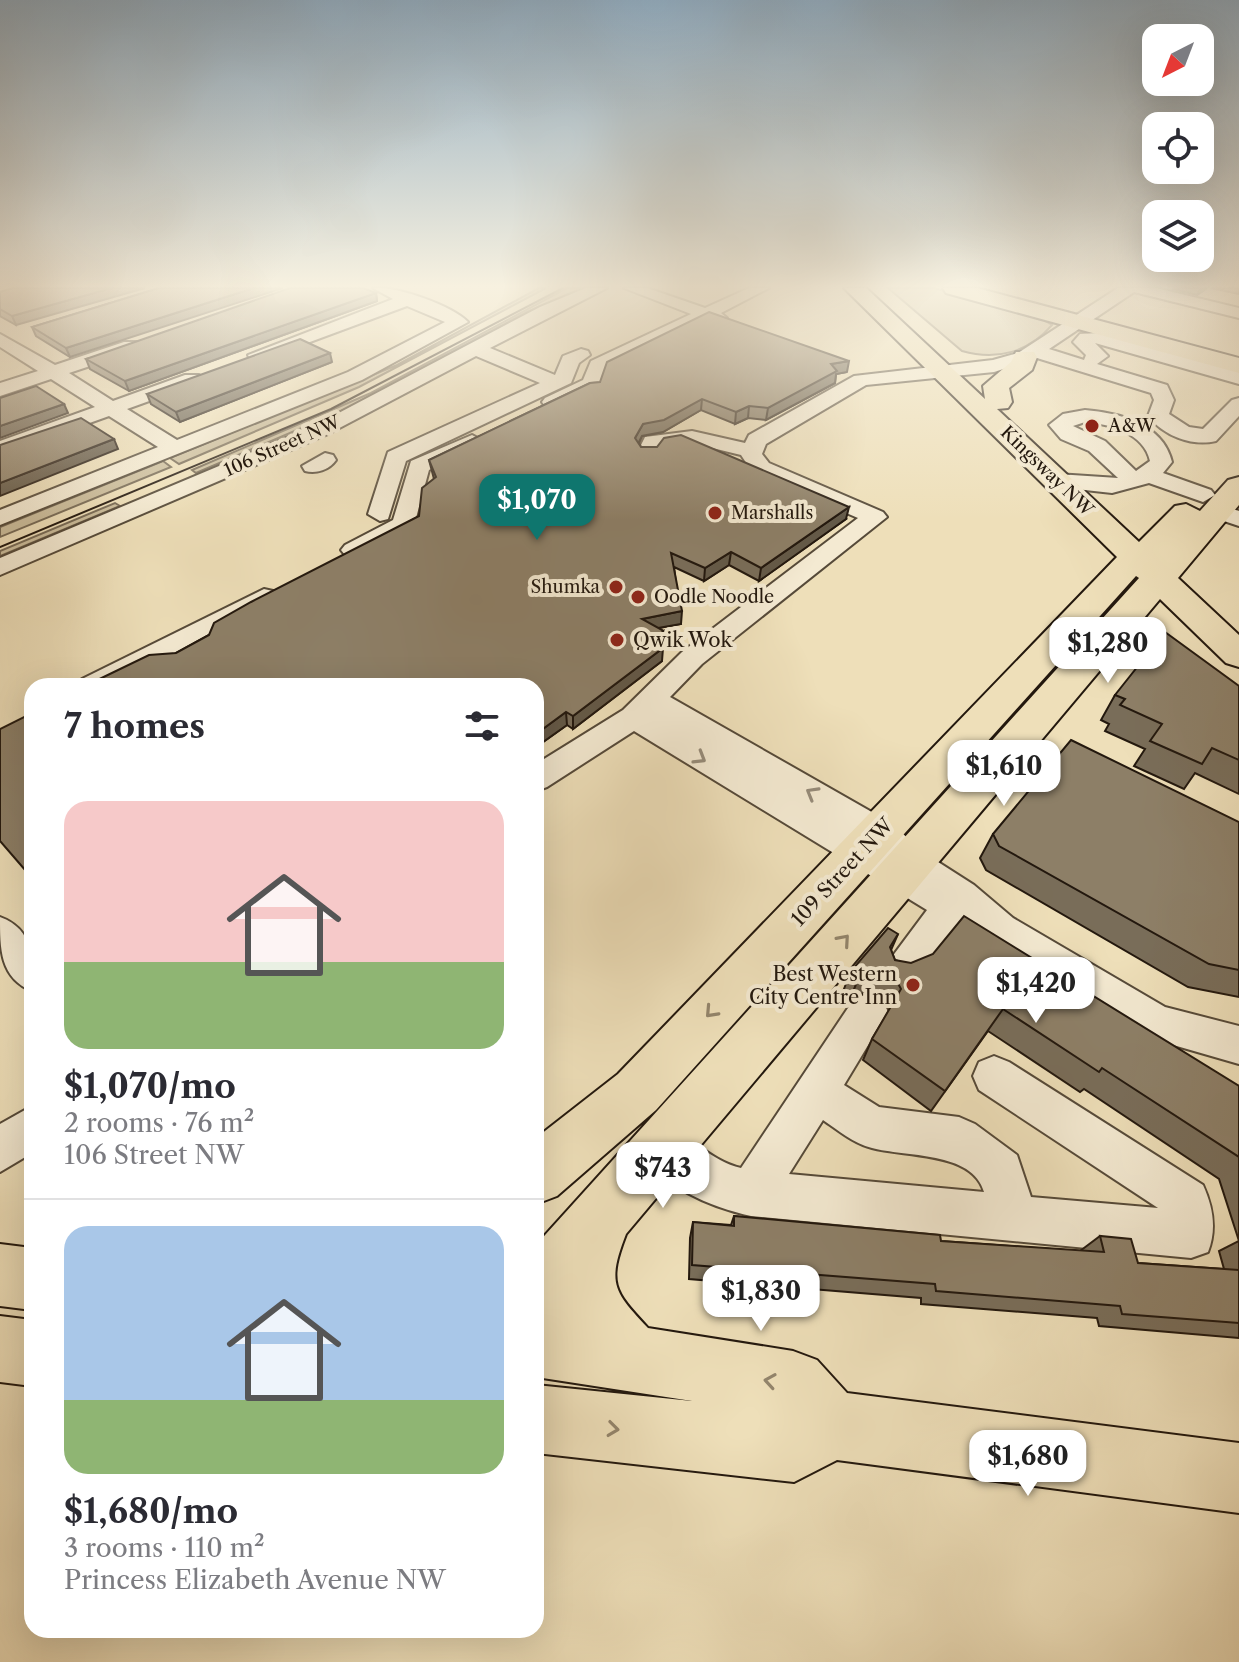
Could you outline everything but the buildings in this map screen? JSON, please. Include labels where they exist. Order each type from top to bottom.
[{"type":"main road","name":"Kingsway NW","points":[[948,366],[999,402],[1088,485],[1156,561],[1231,636]]},
{"type":"main road","name":"Kingsway NW","points":[[949,366],[1057,481],[1156,561]]},
{"type":"main road","points":[[999,402],[996,386],[1022,366]]},
{"type":"main road","name":"109 Street NW","points":[[544,1283],[664,1147],[888,856],[1156,561],[1220,508],[1237,473]]},
{"type":"main road","name":"109 Street NW","points":[[544,1168],[637,1092],[888,856],[1113,633],[1156,561]]},
{"type":"main road","points":[[1113,633],[1155,618],[1231,636]]},
{"type":"main road","points":[[601,1220],[582,1276],[587,1299],[599,1323],[631,1359]]},
{"type":"main road","points":[[0,1275],[24,1278]]},
{"type":"main road","points":[[544,1345],[793,1384],[830,1425]]},
{"type":"main road","points":[[0,1349],[24,1352]]},
{"type":"main road","points":[[544,1420],[794,1447],[830,1425],[1239,1478]]},
{"type":"street","points":[[41,366],[175,448]]},
{"type":"street","points":[[0,390],[74,366]]},
{"type":"street","name":"106 Street NW","points":[[0,518],[381,366]]},
{"type":"street","name":"106 Street NW","points":[[0,567],[321,430],[444,366]]},
{"type":"street","points":[[506,366],[552,385]]},
{"type":"street","points":[[380,514],[396,457],[552,385],[568,375],[569,366]]},
{"type":"street","points":[[333,561],[404,524],[419,466],[591,383],[598,366]]},
{"type":"street","points":[[861,366],[875,377]]},
{"type":"street","points":[[751,451],[757,440],[774,428],[850,385],[875,377],[995,366]]},
{"type":"street","points":[[1095,366],[1160,389],[1164,400],[1158,416],[1195,437],[1208,436],[1239,404]]},
{"type":"street","points":[[1195,366],[1239,378]]},
{"type":"street","points":[[0,448],[213,371]]},
{"type":"street","points":[[1057,481],[1110,487],[1142,479],[1161,462],[1154,447],[1123,421],[1110,416],[1061,423],[1069,434],[1097,446],[1142,479],[1220,508]]},
{"type":"street","points":[[544,774],[643,709],[716,639],[875,517],[774,476],[758,465],[751,451],[699,429],[653,442],[649,451]]},
{"type":"street","points":[[1097,446],[1154,447],[1189,454],[1197,447]]},
{"type":"street","points":[[107,678],[291,583]]},
{"type":"street","points":[[643,709],[888,856],[1000,929],[1156,1023],[1224,1042]]},
{"type":"street","points":[[902,969],[956,901]]},
{"type":"street","points":[[0,933],[24,964]]},
{"type":"street","points":[[751,1193],[868,1012]]},
{"type":"street","points":[[664,1147],[703,1179],[722,1188],[751,1193],[1191,1235],[1187,1201],[994,1076]]},
{"type":"street","points":[[815,1091],[872,1127],[959,1139],[1001,1171],[1014,1217]]},
{"type":"street","points":[[0,1150],[24,1133]]},
{"type":"shaded area","points":[[399,366],[359,387],[179,464],[170,458]]},
{"type":"shaded area","points":[[427,366],[346,409],[196,473],[192,470]]},
{"type":"shaded area","points":[[163,461],[171,467],[0,537],[0,527]]},
{"type":"shaded area","points":[[115,503],[120,506],[0,556],[0,551]]},
{"type":"tram line","points":[[0,547],[331,409],[414,366]]},
{"type":"place","name":"A&W","points":[[1092,426]]},
{"type":"place","name":"Marshalls","points":[[715,513]]},
{"type":"place","name":"Shumka","points":[[616,587]]},
{"type":"place","name":"Oodle Noodle","points":[[638,597]]},
{"type":"place","name":"Qwik Wok","points":[[617,640]]},
{"type":"place","name":"Best Western City Centre Inn","points":[[913,985]]}]
